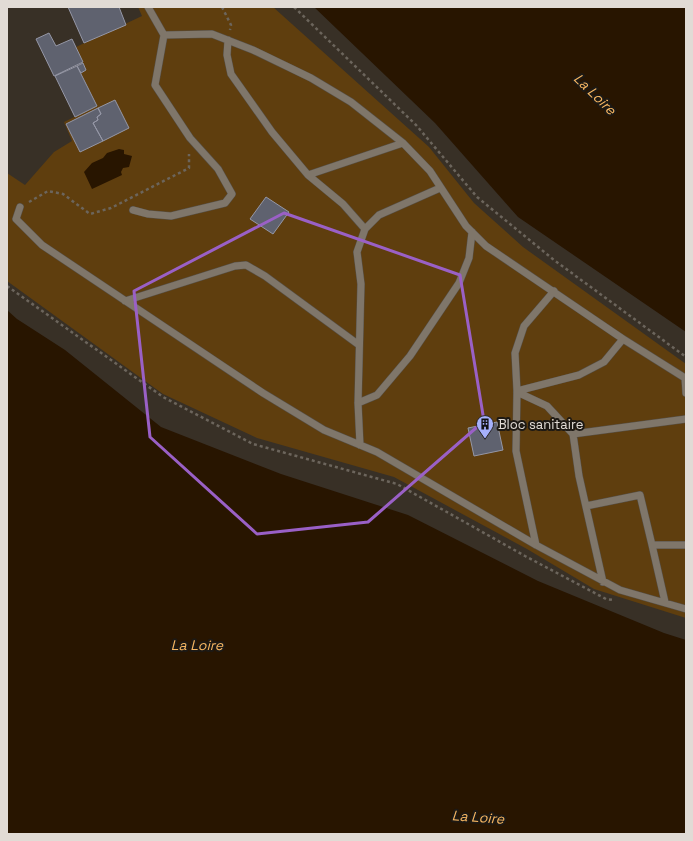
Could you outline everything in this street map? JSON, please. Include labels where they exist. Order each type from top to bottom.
[{"type":"lane","points":[[133,210],[148,214],[171,216],[225,203],[232,194],[218,169],[190,138],[155,85],[164,35],[148,7]]},
{"type":"lane","points":[[164,35],[212,34],[311,78],[351,102],[403,143],[430,171],[440,188],[472,232],[486,246],[685,378],[686,393]]},
{"type":"lane","points":[[228,40],[227,55],[231,74],[272,132],[308,175],[342,204],[365,229]]},
{"type":"lane","points":[[308,175],[403,143]]},
{"type":"lane","points":[[360,445],[358,403],[361,284],[357,252],[365,229],[379,216],[440,188]]},
{"type":"lane","points":[[20,207],[16,219],[42,245],[263,393],[324,430],[377,452],[536,545],[603,582],[620,590],[686,609]]},
{"type":"lane","points":[[358,403],[377,395],[410,356],[459,283],[469,258],[472,232]]},
{"type":"lane","points":[[125,300],[235,266],[246,265],[285,290],[359,345]]},
{"type":"lane","points":[[536,545],[516,451],[517,391],[515,353],[524,326],[554,291]]},
{"type":"lane","points":[[517,391],[579,375],[604,362],[623,338]]},
{"type":"lane","points":[[517,391],[547,406],[573,434],[579,476],[603,582]]},
{"type":"lane","points":[[573,434],[686,419]]},
{"type":"lane","points":[[586,506],[640,495],[665,602]]},
{"type":"lane","points":[[652,545],[686,545]]},
{"type":"path","points":[[222,7],[231,25],[228,40]]},
{"type":"path","points":[[294,7],[416,125],[477,197],[554,260],[686,357]]},
{"type":"path","points":[[20,207],[48,191],[64,194],[90,214],[110,208],[189,168],[190,138]]},
{"type":"path","points":[[7,286],[163,397],[246,440],[254,444],[397,484],[525,556],[606,598],[614,600]]},
{"type":"highlighted area","points":[[284,213],[460,275],[484,421],[368,522],[257,534],[150,437],[134,291]]},
{"type":"shaded area","points":[[138,7],[273,7],[429,147],[474,203],[523,247],[686,364],[686,618],[594,589],[527,549],[394,477],[257,438],[163,394],[7,281],[7,173],[25,185],[54,152],[72,141],[64,122],[97,106],[81,73],[86,70],[76,47],[142,16]]},
{"type":"water","name":"La Loire","points":[[314,7],[686,7],[686,332],[518,217],[435,123]]},
{"type":"water","points":[[119,149],[124,150],[124,154],[132,156],[129,167],[123,168],[121,172],[122,175],[92,189],[84,172],[92,163],[103,158],[107,153]]},
{"type":"water","name":"La Loire","points":[[7,310],[17,319],[65,350],[161,427],[281,474],[408,515],[538,581],[664,633],[686,640],[686,834],[7,834]]},
{"type":"building","points":[[68,7],[119,7],[126,25],[84,43]]},
{"type":"building","points":[[49,33],[56,46],[72,39],[83,62],[54,76],[36,39]]},
{"type":"building","points":[[83,63],[86,70],[81,73],[77,66]]},
{"type":"building","points":[[77,66],[97,106],[75,117],[55,76]]},
{"type":"building","points":[[115,100],[129,128],[103,141],[93,123],[98,120],[97,117],[101,114],[98,108]]},
{"type":"building","points":[[98,108],[101,114],[97,117],[98,120],[93,123],[103,141],[80,152],[66,124]]},
{"type":"building","points":[[266,197],[289,212],[273,234],[250,219]]},
{"type":"building","name":"Bloc sanitaire","points":[[497,422],[503,450],[474,456],[468,428]]},
{"type":"place","name":"Bloc sanitaire","points":[[485,439]]}]
